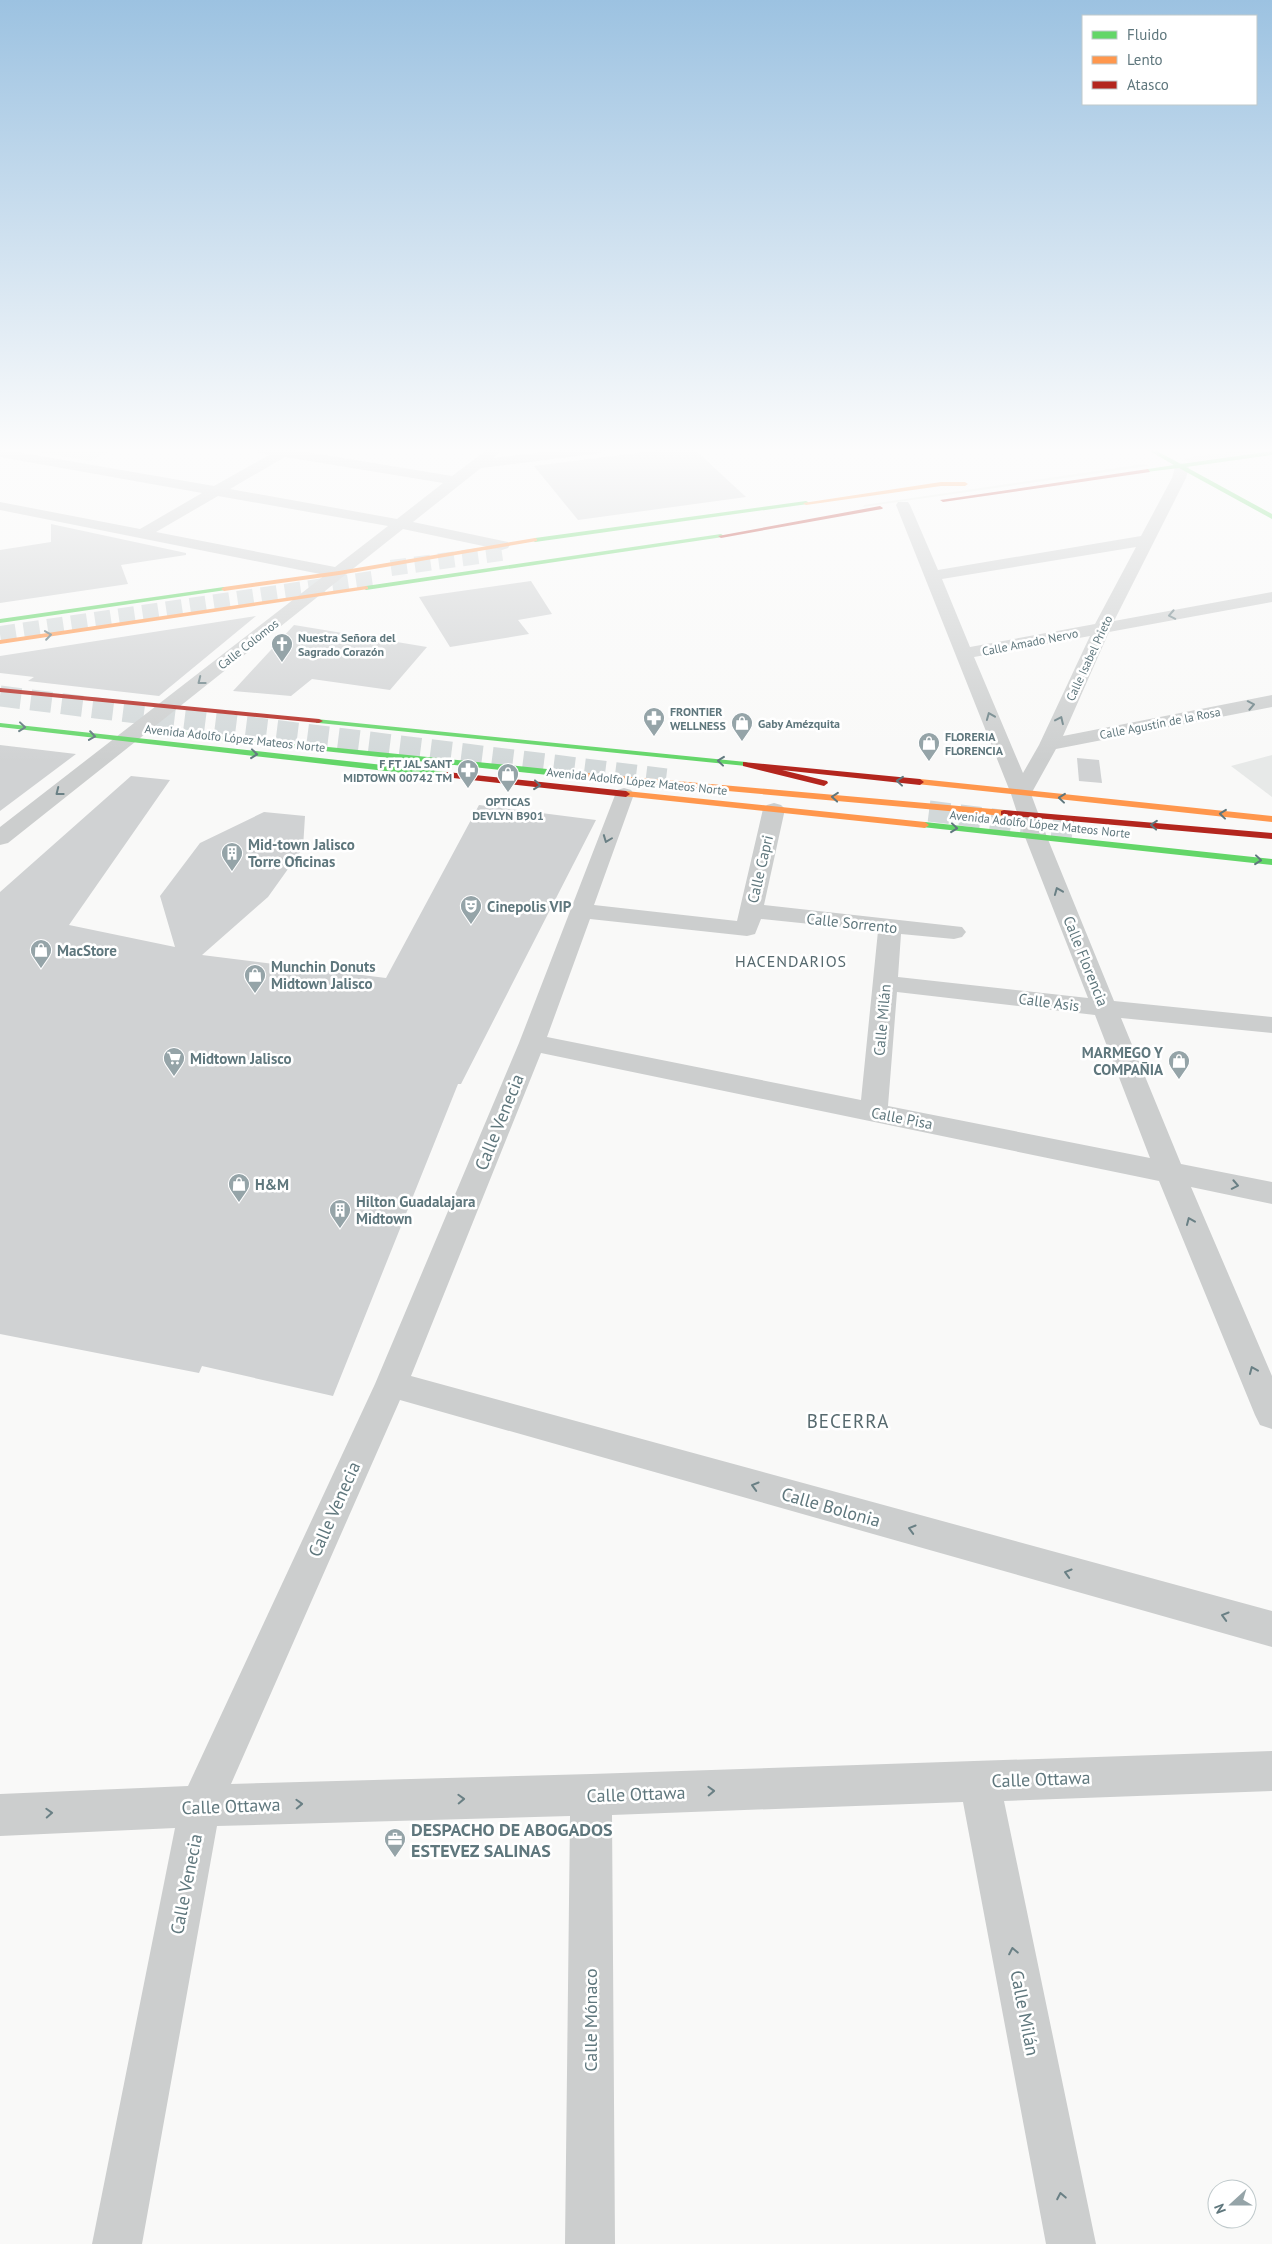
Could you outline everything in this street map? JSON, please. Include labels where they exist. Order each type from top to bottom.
[{"type":"main road","points":[[0,621],[465,554]]},
{"type":"main road","points":[[372,579],[548,554]]},
{"type":"main road","points":[[0,642],[603,554]]},
{"type":"main road","name":"Avenida Adolfo López Mateos Norte","points":[[0,690],[746,764],[1028,815],[1272,862]]},
{"type":"main road","points":[[72,698],[84,702],[88,709]]},
{"type":"main road","points":[[44,730],[62,727],[78,721]]},
{"type":"main road","name":"Avenida Adolfo López Mateos Norte","points":[[0,725],[774,810],[1272,819]]},
{"type":"main road","name":"Avenida Adolfo López Mateos Norte","points":[[164,732],[525,771],[1272,836]]},
{"type":"main road","points":[[746,764],[910,804]]},
{"type":"main road","name":"Avenida Adolfo López Mateos Norte","points":[[1080,830],[1185,840]]},
{"type":"street","points":[[244,554],[339,572]]},
{"type":"street","name":"Calle Colomos","points":[[0,838],[363,554]]},
{"type":"street","name":"Calle Florencia","points":[[924,554],[1170,1172],[1272,1415]]},
{"type":"street","points":[[932,576],[1065,554]]},
{"type":"street","name":"Calle Isabel Prieto","points":[[1028,815],[1048,745],[1102,628],[1140,554]]},
{"type":"street","name":"Calle Amado Nervo","points":[[964,654],[1272,597]]},
{"type":"street","name":"Calle Agustín de la Rosa","points":[[1048,745],[1272,701]]},
{"type":"street","name":"Calle Venecia","points":[[118,2244],[200,1806],[390,1384],[532,1043],[624,794]]},
{"type":"street","name":"Calle Capri","points":[[749,920],[774,810]]},
{"type":"street","name":"Calle Sorrento","points":[[580,911],[954,932]]},
{"type":"street","name":"Calle Milán","points":[[874,1112],[890,927]]},
{"type":"street","name":"Calle Asis","points":[[885,983],[1272,1025]]},
{"type":"street","name":"Calle Pisa","points":[[532,1043],[1272,1193]]},
{"type":"street","name":"Calle Bolonia","points":[[390,1384],[1272,1629]]},
{"type":"street","name":"Calle Ottawa","points":[[0,1815],[200,1806],[590,1795],[1272,1771]]},
{"type":"street","name":"Calle Milán","points":[[980,1782],[1071,2244]]},
{"type":"street","name":"Calle Mónaco","points":[[590,1795],[590,2244]]},
{"type":"shaded area","points":[[1272,755],[1272,797],[1231,766]]},
{"type":"building","points":[[0,554],[186,554],[121,565],[128,584],[0,603]]},
{"type":"building","points":[[531,581],[552,614],[518,620],[529,634],[450,647],[419,597]]},
{"type":"building","points":[[256,616],[159,696],[28,681],[34,677],[0,673],[0,656]]},
{"type":"building","points":[[294,625],[427,647],[390,690],[312,679],[291,696],[233,691]]},
{"type":"building","points":[[0,745],[76,754],[0,811]]},
{"type":"building","points":[[1077,758],[1099,760],[1102,783],[1079,781]]},
{"type":"building","name":"Midtown Jalisco","points":[[131,776],[170,780],[69,925],[175,947],[160,896],[200,843],[264,812],[305,816],[303,848],[268,897],[202,955],[386,978],[479,805],[596,820],[461,1084],[458,1084],[333,1396],[202,1366],[199,1373],[0,1334],[0,892]]},
{"type":"tunnel","points":[[391,568],[495,554]]},
{"type":"tunnel","points":[[0,634],[372,579]]},
{"type":"tunnel","points":[[0,696],[666,779]]},
{"type":"tunnel","points":[[929,811],[1080,830]]},
{"type":"traffic: fast","points":[[366,588],[600,554]]},
{"type":"traffic: fast","points":[[0,621],[224,589]]},
{"type":"traffic: fast","points":[[319,721],[746,764]]},
{"type":"traffic: fast","points":[[0,725],[447,775]]},
{"type":"traffic: fast","points":[[164,732],[586,776]]},
{"type":"traffic: fast","points":[[925,825],[1272,862]]},
{"type":"traffic: slow","points":[[224,589],[339,573],[454,554]]},
{"type":"traffic: slow","points":[[0,642],[366,588]]},
{"type":"traffic: slow","points":[[586,776],[1004,813]]},
{"type":"traffic: slow","points":[[920,782],[1272,819]]},
{"type":"traffic: slow","points":[[626,794],[925,825]]},
{"type":"traffic: jam","points":[[0,690],[319,721]]},
{"type":"traffic: jam","points":[[746,764],[920,782]]},
{"type":"traffic: jam","points":[[746,764],[824,783]]},
{"type":"traffic: jam","points":[[447,775],[626,794]]},
{"type":"traffic: jam","points":[[1004,813],[1272,836]]},
{"type":"place","name":"Nuestra Señora del Sagrado Corazón","points":[[282,663]]},
{"type":"place","name":"FRONTIER WELLNESS","points":[[654,737]]},
{"type":"place","name":"Gaby Amézquita","points":[[742,742]]},
{"type":"place","name":"FLORERIA FLORENCIA","points":[[929,762]]},
{"type":"place","name":"F FT JAL SANT MIDTOWN 00742 TM","points":[[468,789]]},
{"type":"place","name":"OPTICAS DEVLYN B901","points":[[508,793]]},
{"type":"place","name":"Mid-town Jalisco Torre Oficinas","points":[[232,872]]},
{"type":"place","name":"Cinepolis VIP","points":[[471,925]]},
{"type":"place","name":"MacStore","points":[[41,969]]},
{"type":"place","name":"Munchin Donuts Midtown Jalisco","points":[[255,994]]},
{"type":"place","name":"Midtown Jalisco","points":[[174,1077]]},
{"type":"place","name":"MARMEGO Y COMPAÑIA","points":[[1179,1080]]},
{"type":"place","name":"H&M","points":[[239,1203]]},
{"type":"place","name":"Hilton Guadalajara Midtown","points":[[340,1229]]},
{"type":"place","name":"DESPACHO DE ABOGADOS ESTEVEZ SALINAS","points":[[395,1858]]},
{"type":"district","name":"HACENDARIOS","points":[[791,961]]},
{"type":"district","name":"BECERRA","points":[[848,1421]]}]
